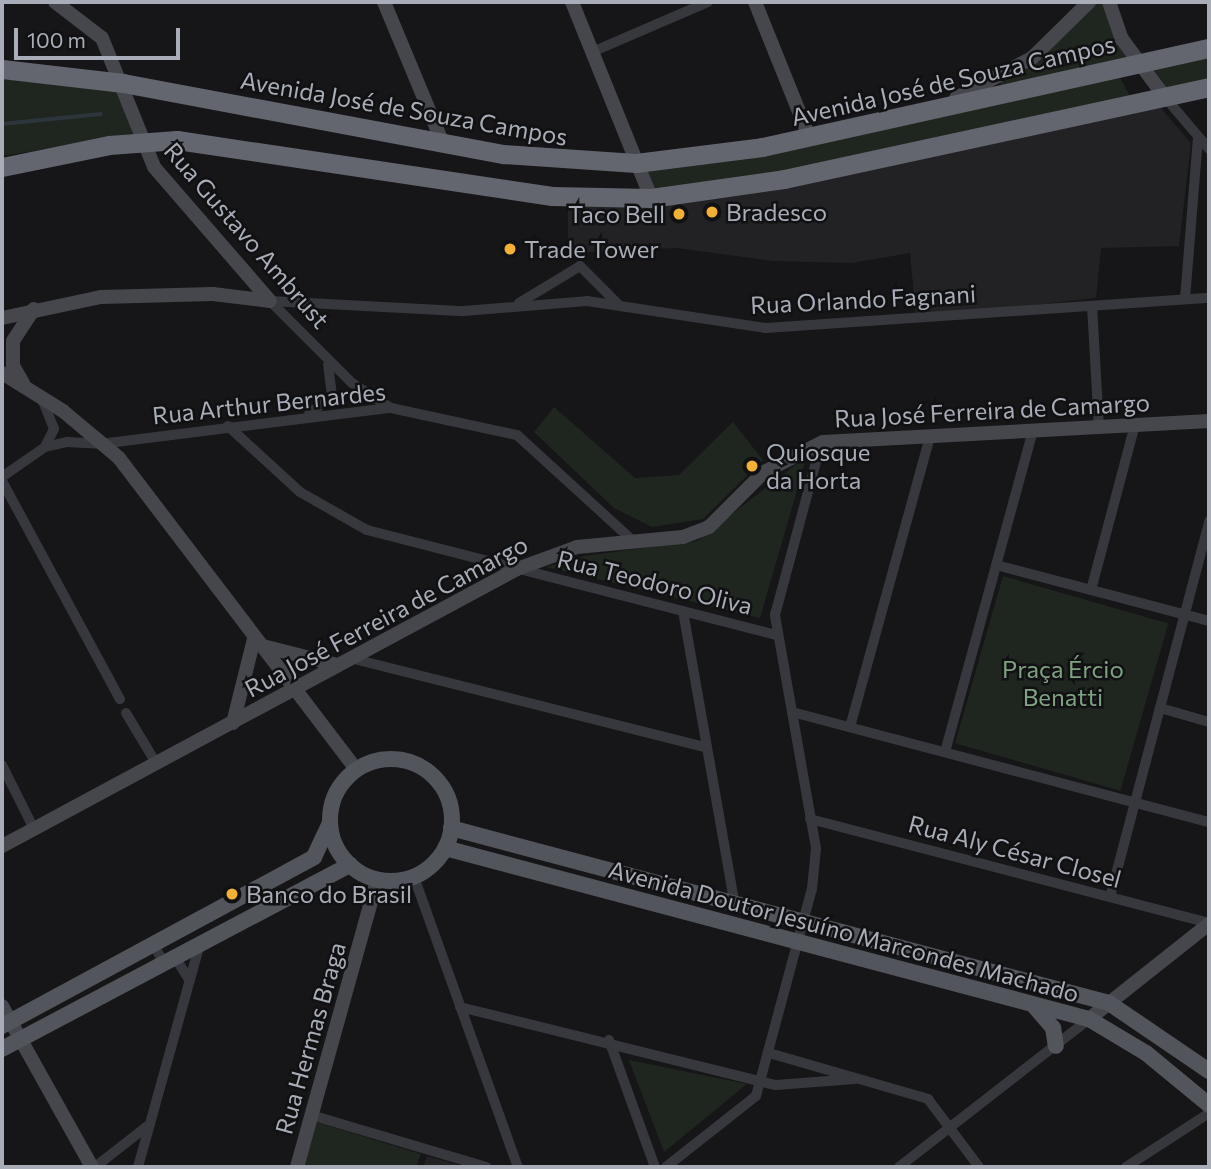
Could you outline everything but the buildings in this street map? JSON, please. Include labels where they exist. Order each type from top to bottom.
[{"type":"highway","name":"Avenida José de Souza Campos","points":[[2,69],[122,83],[443,144],[565,161],[636,163],[809,136],[1209,48]]},
{"type":"highway","points":[[2,167],[142,142],[219,143],[552,196],[651,198],[784,179],[1209,87]]},
{"type":"highway","points":[[348,164],[437,169],[445,162],[443,144]]},
{"type":"main road","points":[[7,1023],[314,857],[330,823],[341,784],[356,769],[374,761],[413,763],[443,789],[452,828],[445,848],[414,877],[377,880],[349,865],[330,823]]},
{"type":"main road","name":"Avenida Doutor Jesuíno Marcondes Machado","points":[[452,828],[735,906],[1110,1003],[1161,1034],[1209,1071]]},
{"type":"main road","name":"Avenida Doutor Jesuíno Marcondes Machado","points":[[445,848],[798,946],[1089,1019],[1146,1053],[1209,1105]]},
{"type":"main road","points":[[2,1049],[163,961],[349,865]]},
{"type":"main road","points":[[92,977],[102,995]]},
{"type":"main road","points":[[1033,1006],[1053,1028],[1056,1046]]},
{"type":"main road","points":[[1146,1053],[1161,1034]]},
{"type":"street","name":"Rua Gustavo Ambrust","points":[[55,2],[102,38],[154,167],[270,301],[325,358],[391,408]]},
{"type":"street","points":[[384,2],[443,144]]},
{"type":"street","points":[[572,2],[651,198]]},
{"type":"street","points":[[592,52],[708,2]]},
{"type":"street","points":[[755,2],[809,136]]},
{"type":"street","points":[[929,110],[1032,58],[1089,2]]},
{"type":"street","points":[[1109,2],[1122,39],[1164,96],[1209,149]]},
{"type":"street","points":[[1185,299],[1198,138]]},
{"type":"street","points":[[514,306],[580,265],[618,304]]},
{"type":"street","points":[[2,318],[34,309],[138,295],[270,301]]},
{"type":"street","name":"Rua Orlando Fagnani","points":[[270,301],[464,311],[514,306],[618,304],[766,328],[1209,298]]},
{"type":"street","points":[[1092,306],[1099,427]]},
{"type":"street","points":[[23,383],[13,366],[13,341],[34,309]]},
{"type":"street","points":[[297,419],[332,396],[334,376],[325,358]]},
{"type":"street","points":[[2,373],[23,383],[100,444],[144,487],[292,692],[356,769]]},
{"type":"street","points":[[41,397],[54,429],[45,447],[2,479],[120,699]]},
{"type":"street","name":"Rua Arthur Bernardes","points":[[45,447],[100,444],[228,426],[391,408],[517,435],[632,540]]},
{"type":"street","name":"Rua José Ferreira de Camargo","points":[[2,846],[517,569],[577,547],[684,537],[709,527],[764,472],[821,443],[1209,421]]},
{"type":"street","points":[[1091,590],[1135,425]]},
{"type":"street","name":"Rua Teodoro Oliva","points":[[228,426],[327,511],[398,540],[777,635]]},
{"type":"street","points":[[945,752],[1033,430]]},
{"type":"street","points":[[850,727],[930,436]]},
{"type":"street","points":[[666,1167],[747,1106],[761,1080],[804,924],[816,868],[810,819],[777,635],[777,597],[821,443]]},
{"type":"street","points":[[1110,897],[1209,521]]},
{"type":"street","points":[[996,565],[1209,621]]},
{"type":"street","points":[[683,611],[735,906]]},
{"type":"street","points":[[255,641],[286,657],[344,662],[707,748]]},
{"type":"street","points":[[233,723],[255,641]]},
{"type":"street","points":[[1160,708],[1209,722]]},
{"type":"street","points":[[792,712],[1209,822]]},
{"type":"street","points":[[126,713],[156,764]]},
{"type":"street","points":[[2,765],[34,829]]},
{"type":"street","name":"Rua Aly César Closel","points":[[810,819],[1209,924]]},
{"type":"street","points":[[414,877],[518,1167]]},
{"type":"street","name":"Rua Hermas Braga","points":[[297,1167],[377,880]]},
{"type":"street","points":[[898,1167],[1209,924]]},
{"type":"street","points":[[138,1167],[201,941]]},
{"type":"street","points":[[153,944],[163,961],[178,962],[190,981]]},
{"type":"street","points":[[2,1006],[7,1023],[21,1039],[93,1167],[150,1124]]},
{"type":"street","points":[[460,1007],[609,1040],[784,1085],[855,1079]]},
{"type":"street","points":[[609,1040],[655,1167]]},
{"type":"street","points":[[769,1053],[855,1079],[909,1089],[928,1099],[979,1167]]},
{"type":"street","points":[[1126,1167],[1209,1113]]},
{"type":"street","points":[[311,1115],[486,1167]]},
{"type":"shaded area","points":[[1159,106],[1191,143],[1179,246],[1101,248],[1096,298],[916,318],[910,253],[852,263],[773,261],[677,248],[568,253],[568,203]]},
{"type":"shaded area","points":[[427,1156],[465,1167],[423,1167]]},
{"type":"green space","points":[[1094,2],[1104,2],[1130,57],[1003,90],[1000,82]]},
{"type":"green space","points":[[1209,54],[1209,82],[1168,90],[1153,68]]},
{"type":"green space","points":[[1117,72],[1131,98],[776,176],[653,193],[644,168]]},
{"type":"green space","points":[[2,79],[122,90],[133,135],[2,156]]},
{"type":"green space","points":[[554,407],[635,478],[679,475],[733,422],[763,460],[703,519],[652,527],[614,508],[534,432]]},
{"type":"green space","points":[[807,456],[760,618],[546,567],[584,556],[697,541]]},
{"type":"green space","name":"Praça Ércio Benatti","points":[[1003,576],[1168,623],[1120,791],[955,743]]},
{"type":"green space","points":[[629,1060],[747,1084],[664,1152]]},
{"type":"green space","points":[[316,1122],[421,1154],[416,1167],[302,1167]]},
{"type":"waterway","points":[[2,124],[100,114]]},
{"type":"place","name":"Bradesco","points":[[712,212]]},
{"type":"place","name":"Taco Bell","points":[[679,214]]},
{"type":"place","name":"Trade Tower","points":[[510,249]]},
{"type":"place","name":"Quiosque da Horta","points":[[752,466]]},
{"type":"place","name":"Banco do Brasil","points":[[232,894]]}]
